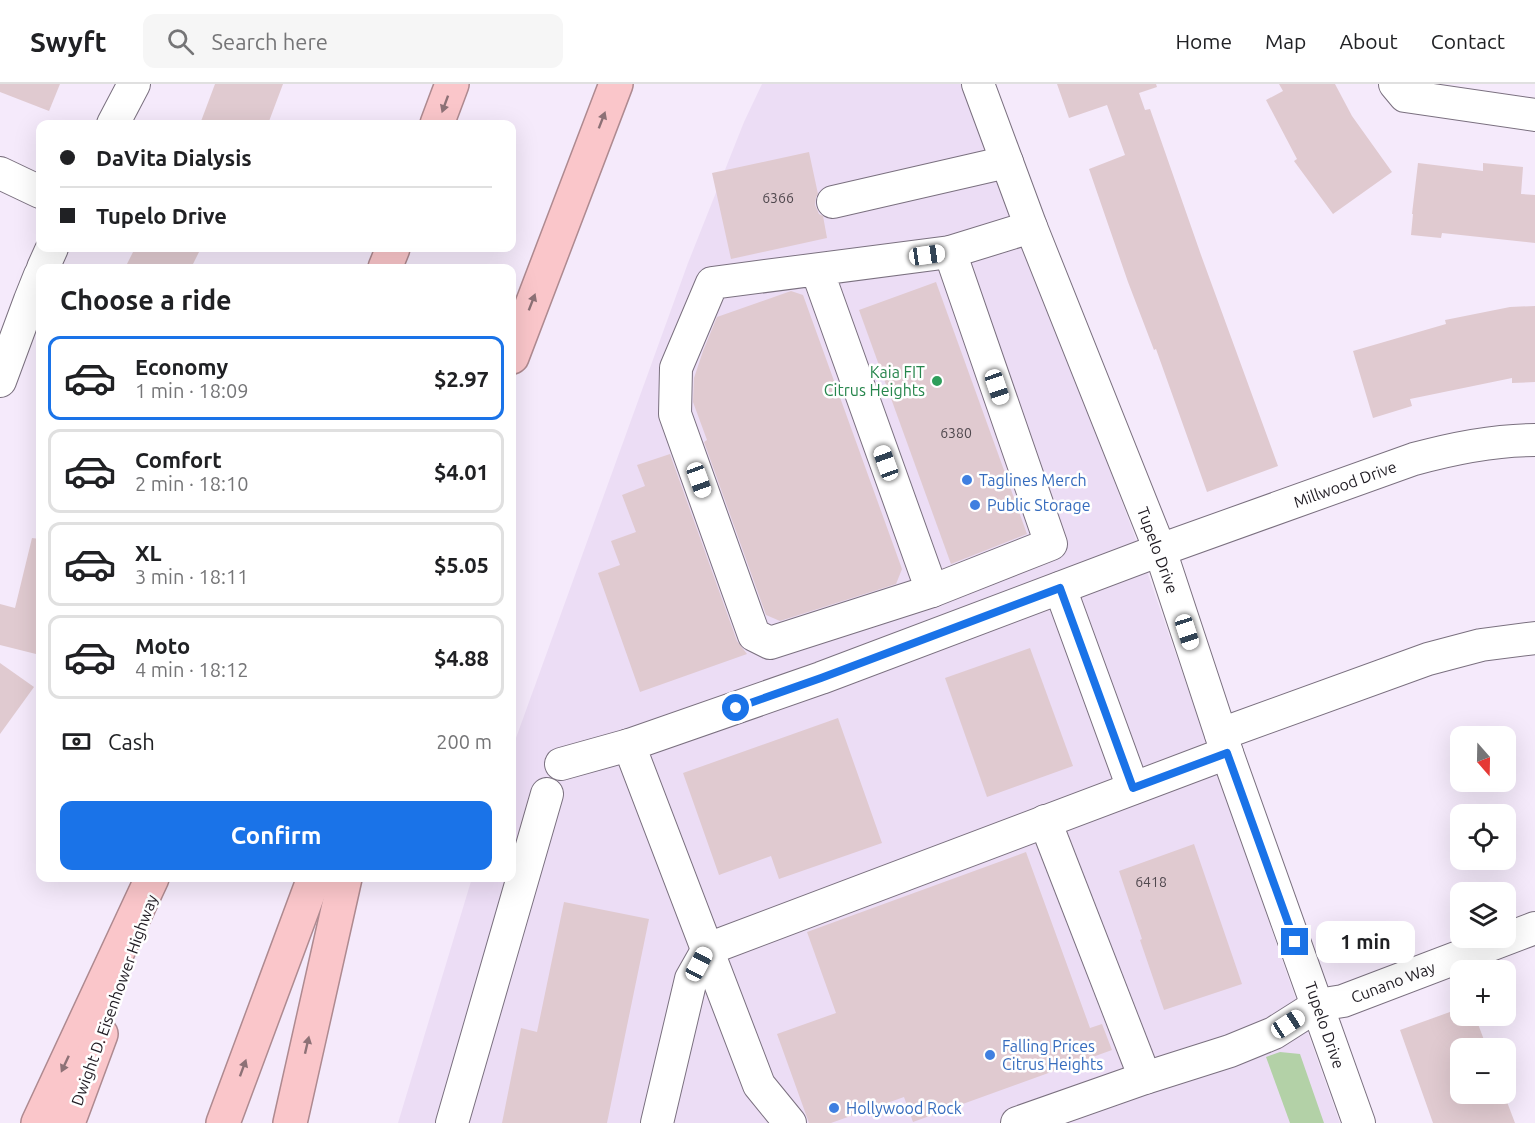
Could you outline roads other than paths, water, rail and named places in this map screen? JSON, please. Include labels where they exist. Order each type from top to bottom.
[{"type":"highway","points":[[438,120],[452,84]]},
{"type":"highway","points":[[516,346],[616,84]]},
{"type":"highway","points":[[38,1123],[150,882]]},
{"type":"highway","name":"Dwight D. Eisenhower Highway","points":[[68,1123],[158,882]]},
{"type":"highway","points":[[223,1123],[313,882]]},
{"type":"highway","points":[[290,1123],[344,882]]},
{"type":"street","points":[[115,120],[134,84]]},
{"type":"street","name":"Tupelo Drive","points":[[978,84],[1031,227],[1160,550],[1224,743],[1359,1123]]},
{"type":"street","points":[[1395,84],[1405,96],[1535,115]]},
{"type":"street","points":[[833,202],[1007,162]]},
{"type":"street","points":[[0,173],[36,190]]},
{"type":"street","points":[[1031,227],[950,252],[712,283],[676,368],[675,414],[754,635],[770,643],[932,591],[1051,544]]},
{"type":"street","points":[[950,252],[1133,788]]},
{"type":"street","points":[[817,270],[932,591]]},
{"type":"street","points":[[0,381],[36,285]]},
{"type":"street","name":"Millwood Drive","points":[[561,764],[629,745],[821,678],[1160,550],[1414,459],[1453,449],[1535,440]]},
{"type":"street","points":[[657,1123],[691,980],[708,949],[1133,788],[1224,743],[1428,658],[1480,645],[1535,638]]},
{"type":"street","points":[[629,745],[759,1085],[790,1123]]},
{"type":"street","points":[[452,1123],[547,794]]},
{"type":"street","points":[[1045,821],[1145,1078]]},
{"type":"street","name":"Cunano Way","points":[[1317,1005],[1343,1001],[1535,928]]},
{"type":"street","points":[[1017,1123],[1230,1051],[1274,1033],[1317,1005]]},
{"type":"place","name":"Kaia FIT Citrus Heights","points":[[937,381]]},
{"type":"place","name":"Taglines Merch","points":[[967,480]]},
{"type":"place","name":"Public Storage","points":[[975,505]]},
{"type":"place","name":"Falling Prices Citrus Heights","points":[[990,1055]]},
{"type":"place","name":"Hollywood Rock","points":[[834,1108]]}]
